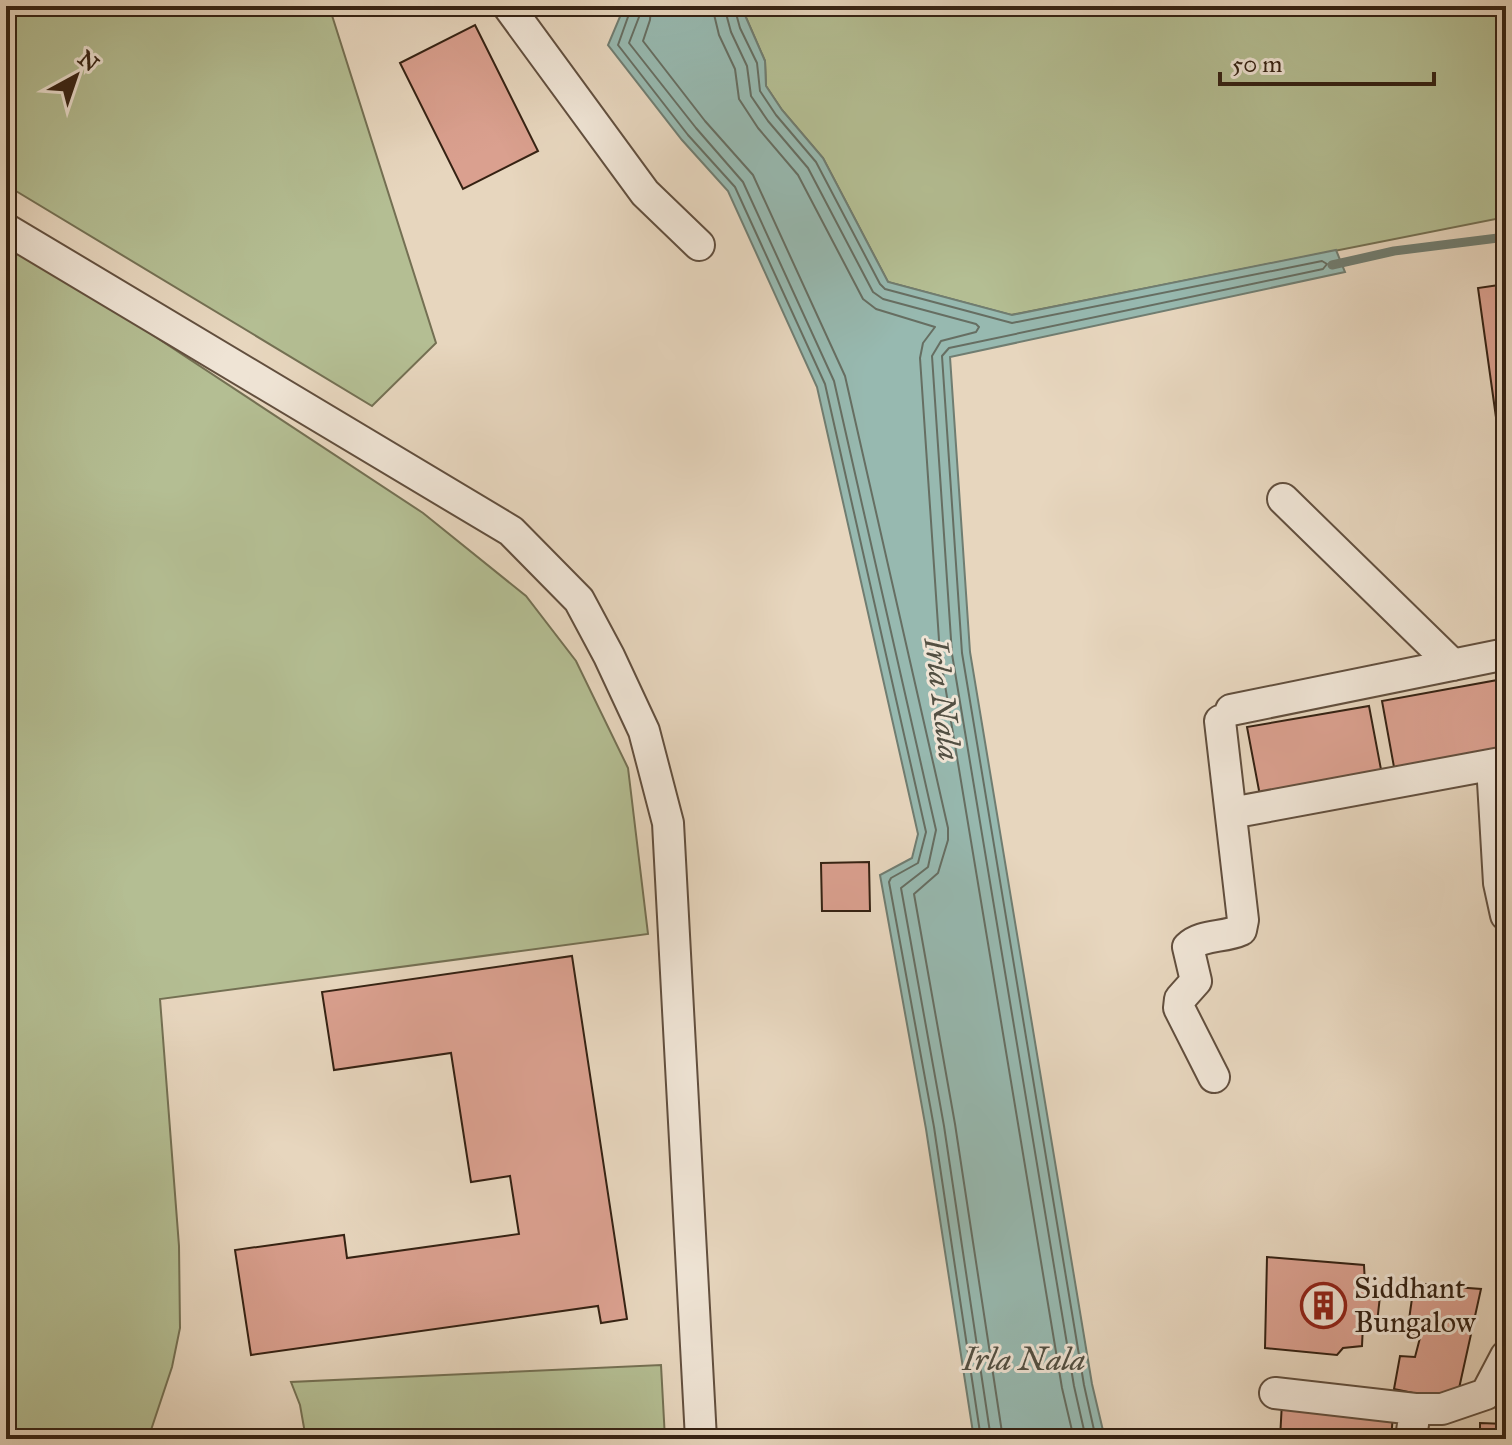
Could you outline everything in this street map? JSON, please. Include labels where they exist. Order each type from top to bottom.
[{"type":"street","points":[[508,6],[645,193],[699,245]]},
{"type":"street","points":[[6,229],[511,531],[579,600],[644,731],[668,823],[701,1439]]},
{"type":"street","points":[[1283,499],[1453,665]]},
{"type":"street","points":[[1214,1077],[1179,1008],[1180,999],[1196,981],[1188,947],[1194,941],[1241,930],[1243,920],[1231,813],[1225,716],[1506,654]]},
{"type":"street","points":[[1231,813],[1499,764],[1499,883],[1506,915]]},
{"type":"street","points":[[1275,1393],[1413,1424],[1442,1409],[1486,1394],[1506,1356]]},
{"type":"green space","points":[[53,6],[329,6],[436,343],[372,406],[6,185],[6,17]]},
{"type":"green space","points":[[741,6],[1506,6],[1506,217],[1011,315],[888,282],[823,158],[766,86],[765,61]]},
{"type":"green space","points":[[6,243],[89,293],[423,513],[526,596],[576,661],[628,768],[648,934],[160,999],[179,1246],[180,1328],[172,1367],[148,1439],[6,1439]]},
{"type":"green space","points":[[661,1365],[665,1439],[306,1439],[300,1405],[291,1382]]},
{"type":"water","name":"Irla Nala","points":[[619,6],[741,6],[765,61],[766,86],[823,158],[888,282],[1012,315],[1336,250],[1345,272],[950,357],[970,652],[1092,1384],[1105,1439],[974,1439],[926,1129],[880,875],[912,858],[918,834],[817,387],[728,191],[682,140],[608,45],[622,12]]},
{"type":"building","points":[[475,25],[538,151],[463,189],[400,63]]},
{"type":"building","points":[[1506,284],[1506,445],[1500,446],[1478,288]]},
{"type":"building","points":[[1503,679],[1506,758],[1396,778],[1382,701]]},
{"type":"building","points":[[1369,706],[1383,780],[1261,801],[1247,727]]},
{"type":"building","points":[[869,862],[870,911],[822,911],[821,863]]},
{"type":"building","points":[[572,956],[627,1319],[601,1323],[598,1306],[251,1355],[235,1250],[344,1235],[347,1258],[519,1234],[510,1176],[471,1182],[451,1053],[334,1070],[322,992]]},
{"type":"building","name":"Siddhant Bungalow","points":[[1267,1257],[1364,1265],[1365,1284],[1381,1287],[1377,1323],[1363,1324],[1362,1346],[1343,1348],[1337,1355],[1265,1348]]},
{"type":"building","points":[[1414,1284],[1437,1284],[1435,1299],[1453,1297],[1455,1287],[1481,1289],[1456,1402],[1394,1389],[1400,1356],[1415,1357],[1421,1334],[1407,1334]]},
{"type":"building","points":[[1282,1402],[1393,1415],[1391,1439],[1280,1439]]},
{"type":"building","points":[[1480,1423],[1506,1424],[1506,1439],[1480,1439]]},
{"type":"waterway","points":[[1332,265],[1394,251],[1506,237]]},
{"type":"place","name":"Siddhant Bungalow","points":[[1323,1305]]}]
